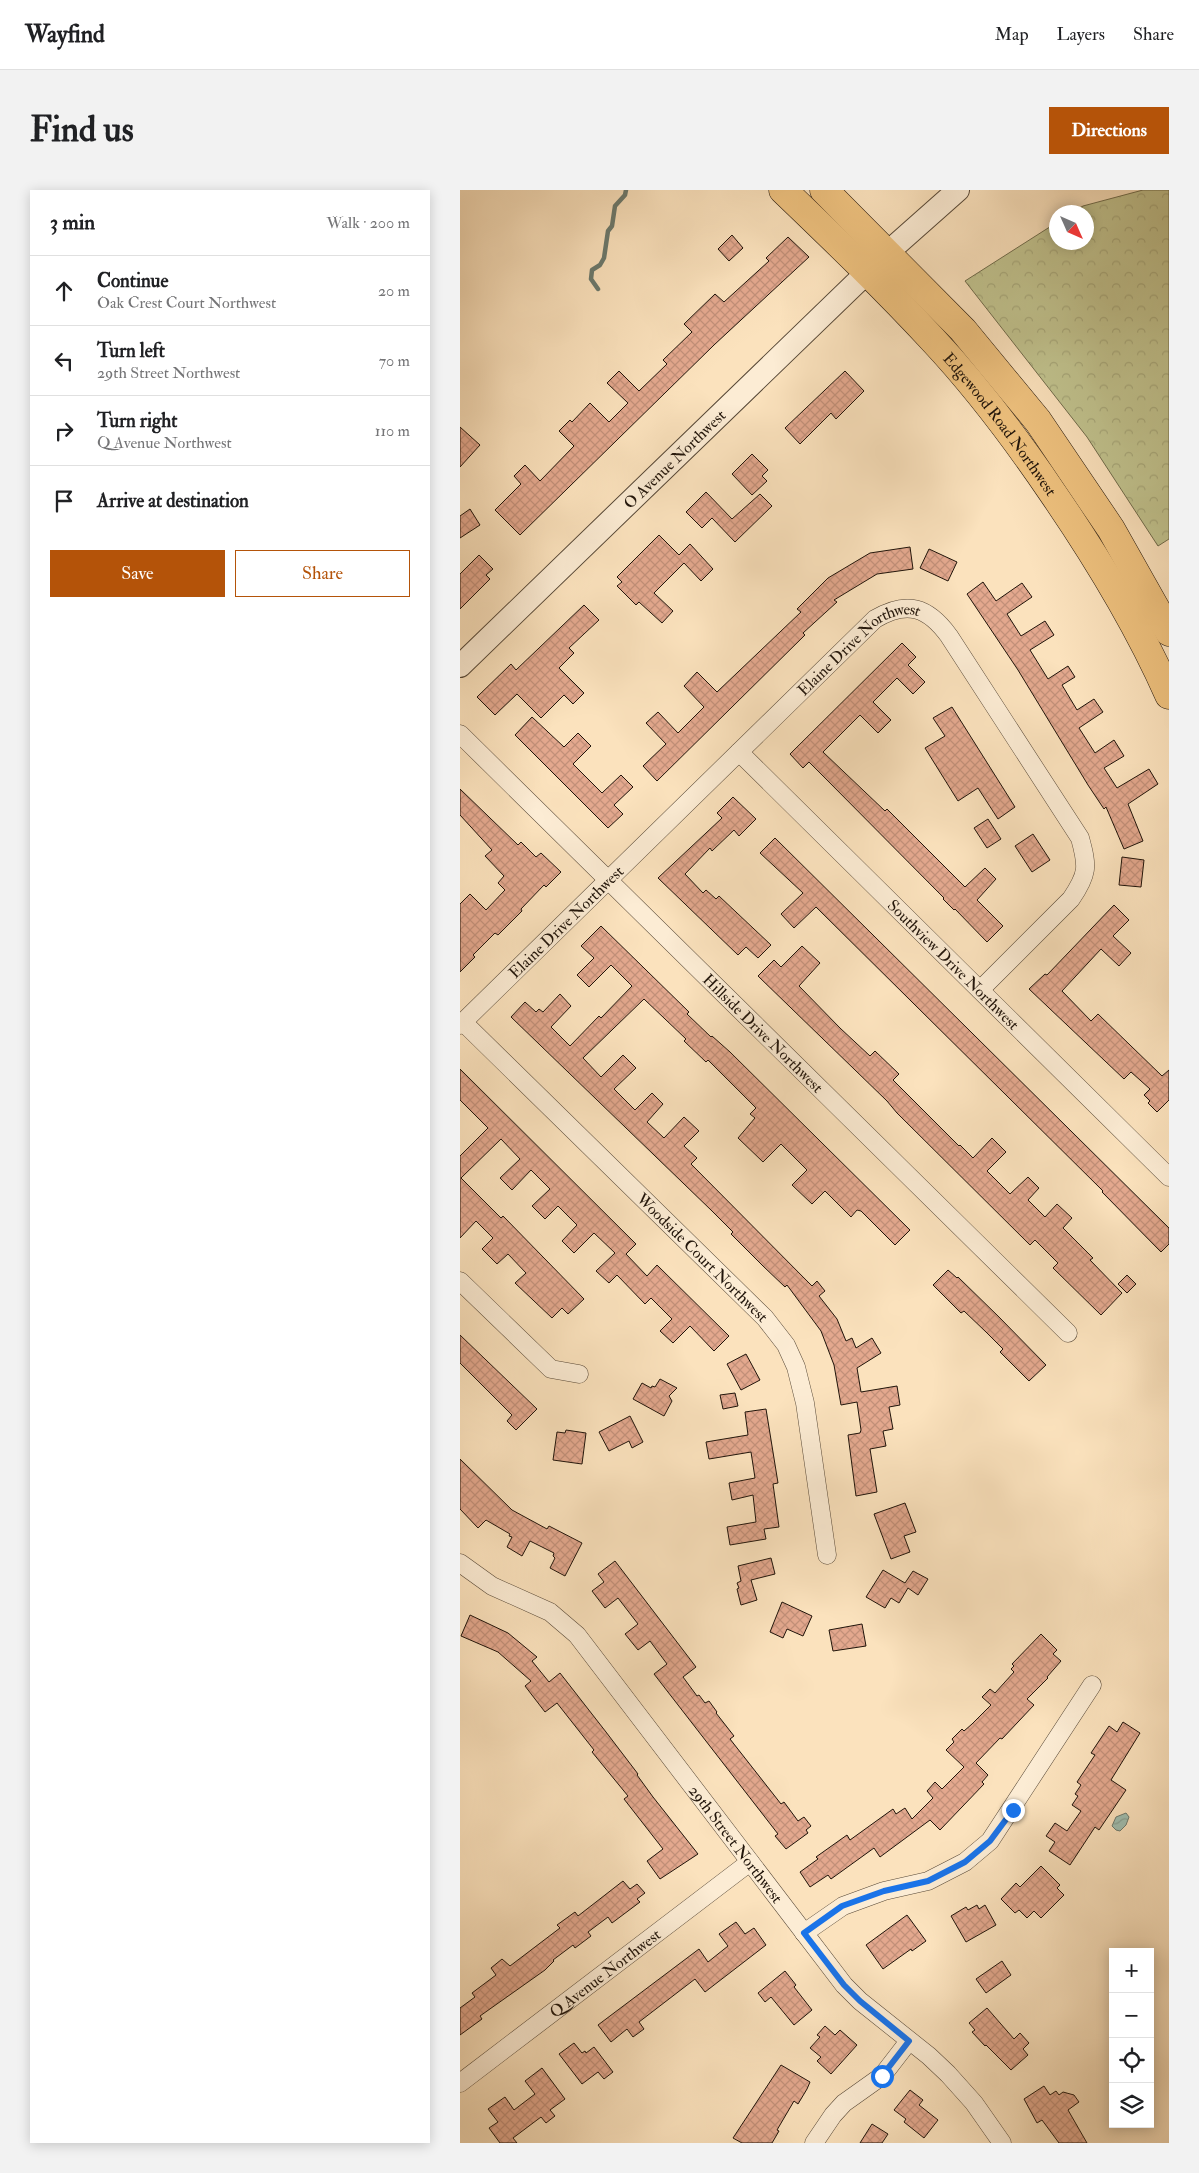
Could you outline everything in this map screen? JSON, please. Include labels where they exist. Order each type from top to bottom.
[{"type":"main road","name":"Edgewood Road Northwest","points":[[783,190],[868,272],[935,342],[1014,438],[1089,547],[1151,653],[1169,695]]},
{"type":"main road","name":"Edgewood Road Northwest","points":[[824,190],[963,330],[1038,421],[1111,529],[1169,632]]},
{"type":"street","name":"O Avenue Northwest","points":[[460,666],[868,272],[958,190]]},
{"type":"street","name":"Elaine Drive Northwest","points":[[461,1023],[875,619],[888,611],[904,608],[918,609],[940,623],[1080,838],[1087,862],[1083,882],[1071,899],[980,990]]},
{"type":"street","name":"Hillside Drive Northwest","points":[[460,734],[1068,1333]]},
{"type":"street","name":"Southview Drive Northwest","points":[[739,752],[1169,1177]]},
{"type":"street","name":"Woodside Court Northwest","points":[[461,1023],[765,1318],[786,1345],[796,1367],[805,1402],[827,1555]]},
{"type":"street","points":[[460,1280],[551,1369],[579,1374]]},
{"type":"street","name":"29th Street Northwest","points":[[460,1562],[492,1586],[550,1612],[577,1635],[849,1990],[929,2056],[968,2095],[1002,2143]]},
{"type":"street","points":[[804,1933],[842,1906],[884,1891],[928,1881],[965,1862],[990,1841],[1092,1685]]},
{"type":"street","name":"Q Avenue Northwest","points":[[460,2083],[750,1862]]},
{"type":"street","points":[[814,2143],[833,2115],[844,2103],[882,2076],[909,2041]]},
{"type":"green space","points":[[1143,190],[1169,190],[1169,539],[1158,546],[1087,437],[965,281],[1049,227],[1049,250],[1094,250],[1094,205],[1087,205]]},
{"type":"water","points":[[1126,1813],[1129,1817],[1126,1825],[1120,1831],[1116,1830],[1112,1826],[1116,1817]]},
{"type":"building","points":[[732,235],[743,248],[729,261],[718,249]]},
{"type":"building","points":[[788,237],[809,257],[714,345],[520,535],[495,510],[521,484],[514,476],[525,465],[540,481],[574,446],[559,431],[570,420],[572,422],[590,403],[609,422],[628,403],[607,383],[619,371],[639,391],[667,364],[663,360],[692,332],[684,324],[715,294],[724,302],[769,261],[766,258]]},
{"type":"building","points":[[845,371],[864,391],[836,419],[831,413],[800,444],[785,428]]},
{"type":"building","points":[[460,427],[480,445],[460,467]]},
{"type":"building","points":[[752,454],[768,470],[762,476],[767,481],[752,495],[732,474]]},
{"type":"building","points":[[706,492],[732,519],[760,494],[772,506],[735,542],[712,518],[702,528],[686,512]]},
{"type":"building","points":[[470,509],[480,525],[460,538],[460,516]]},
{"type":"building","points":[[659,535],[679,555],[690,544],[713,569],[701,581],[684,563],[654,593],[673,611],[662,623],[639,602],[636,605],[617,586],[622,582],[617,577]]},
{"type":"building","points":[[910,547],[913,569],[877,574],[834,600],[837,602],[803,633],[805,635],[657,781],[643,766],[666,744],[646,723],[658,712],[678,733],[704,707],[684,686],[697,672],[717,692],[801,612],[797,609],[828,578],[870,553]]},
{"type":"building","points":[[929,549],[957,562],[948,581],[920,568]]},
{"type":"building","points":[[479,555],[493,569],[486,575],[490,579],[460,609],[460,574]]},
{"type":"building","points":[[983,582],[996,601],[1022,583],[1032,597],[1007,614],[1021,636],[1045,621],[1054,635],[1030,650],[1048,679],[1068,666],[1075,677],[1062,685],[1077,710],[1094,699],[1103,712],[1079,728],[1095,753],[1114,740],[1124,756],[1104,768],[1117,788],[1149,769],[1158,784],[1128,804],[1143,841],[1124,849],[1106,807],[1104,809],[1088,785],[1018,670],[967,594]]},
{"type":"building","points":[[584,605],[599,620],[569,648],[574,653],[559,668],[584,693],[573,704],[564,695],[541,718],[517,694],[495,715],[477,697],[511,664],[516,670]]},
{"type":"building","points":[[902,643],[916,657],[908,665],[925,682],[913,694],[897,678],[873,702],[891,720],[878,733],[860,715],[823,752],[885,811],[887,809],[965,887],[985,868],[996,879],[977,900],[1003,926],[987,942],[809,762],[803,768],[790,754]]},
{"type":"building","points":[[952,707],[1015,807],[998,819],[978,788],[958,801],[925,748],[945,736],[933,718]]},
{"type":"building","points":[[532,717],[564,747],[578,733],[591,746],[573,764],[602,793],[621,775],[633,787],[614,805],[623,814],[608,828],[515,735]]},
{"type":"building","points":[[460,789],[518,845],[521,842],[536,857],[541,853],[561,872],[546,887],[544,885],[498,935],[495,933],[473,955],[475,957],[460,972],[460,904],[470,894],[486,910],[505,890],[498,883],[504,876],[485,856],[492,850],[460,815]]},
{"type":"building","points":[[733,797],[756,819],[739,836],[734,830],[712,851],[710,848],[685,874],[703,893],[706,890],[716,899],[719,896],[771,945],[758,958],[746,947],[738,955],[658,878],[722,818],[717,813]]},
{"type":"building","points":[[988,819],[1001,839],[987,848],[974,828]]},
{"type":"building","points":[[1033,834],[1050,860],[1032,872],[1015,846]]},
{"type":"building","points":[[775,838],[1169,1228],[1169,1244],[1161,1252],[1103,1191],[816,907],[794,928],[781,914],[803,893],[760,853]]},
{"type":"building","points":[[1122,857],[1144,860],[1141,887],[1119,885]]},
{"type":"building","points":[[1114,905],[1129,920],[1113,936],[1131,953],[1119,966],[1101,949],[1062,991],[1091,1021],[1098,1014],[1162,1076],[1169,1070],[1169,1100],[1157,1112],[1148,1103],[1150,1101],[1144,1095],[1150,1089],[1131,1072],[1124,1079],[1029,989],[1045,974],[1047,975]]},
{"type":"building","points":[[601,926],[689,1012],[687,1014],[730,1052],[910,1230],[895,1245],[861,1211],[857,1210],[851,1217],[825,1191],[812,1204],[792,1185],[807,1170],[781,1144],[763,1162],[738,1138],[755,1118],[750,1114],[756,1108],[708,1060],[706,1062],[684,1041],[686,1039],[644,999],[583,1058],[601,1077],[623,1055],[636,1068],[614,1089],[635,1110],[652,1093],[663,1104],[647,1122],[664,1138],[684,1117],[699,1131],[684,1146],[697,1158],[691,1164],[812,1286],[817,1281],[825,1291],[819,1296],[837,1319],[846,1341],[852,1338],[856,1348],[872,1338],[881,1353],[857,1368],[861,1392],[897,1386],[900,1405],[889,1407],[893,1429],[883,1431],[886,1446],[870,1449],[877,1492],[856,1496],[848,1435],[860,1433],[861,1430],[857,1402],[841,1405],[834,1365],[821,1331],[787,1285],[785,1287],[763,1266],[731,1234],[733,1232],[712,1211],[511,1017],[525,1002],[536,1012],[539,1009],[543,1012],[560,994],[571,1006],[551,1027],[570,1046],[599,1016],[601,1018],[632,986],[611,965],[589,987],[577,975],[594,958],[581,946]]},
{"type":"building","points":[[802,946],[820,963],[799,986],[840,1028],[870,1056],[875,1051],[899,1074],[893,1080],[973,1158],[992,1138],[1006,1152],[987,1171],[1010,1194],[1028,1177],[1039,1188],[1028,1200],[1045,1217],[1057,1204],[1072,1218],[1063,1228],[1093,1258],[1090,1260],[1122,1293],[1101,1315],[1053,1268],[1058,1263],[1035,1240],[1030,1245],[887,1101],[758,976],[774,960],[781,967]]},
{"type":"building","points":[[460,1069],[636,1244],[626,1254],[647,1276],[657,1265],[729,1336],[714,1351],[690,1326],[673,1343],[660,1331],[672,1319],[651,1298],[645,1304],[617,1275],[609,1283],[596,1271],[615,1253],[594,1233],[574,1253],[562,1241],[577,1225],[558,1206],[545,1219],[532,1206],[550,1189],[531,1170],[512,1190],[500,1178],[520,1159],[501,1139],[461,1178],[501,1218],[503,1216],[584,1299],[568,1314],[562,1308],[552,1318],[515,1283],[526,1273],[508,1254],[497,1264],[482,1249],[493,1238],[476,1221],[460,1238],[460,1156],[488,1128],[460,1100]]},
{"type":"building","points":[[948,1270],[958,1277],[1046,1365],[1029,1381],[1000,1352],[1003,1349],[986,1332],[964,1311],[961,1313],[933,1285]]},
{"type":"building","points":[[1127,1275],[1136,1284],[1127,1293],[1118,1284]]},
{"type":"building","points":[[460,1335],[537,1409],[516,1430],[507,1421],[512,1415],[460,1363]]},
{"type":"building","points":[[746,1354],[760,1380],[741,1390],[727,1364]]},
{"type":"building","points":[[660,1379],[677,1388],[669,1396],[672,1401],[664,1416],[633,1399],[642,1383],[651,1388],[652,1386],[655,1387]]},
{"type":"building","points":[[735,1393],[738,1406],[723,1409],[720,1395]]},
{"type":"building","points":[[766,1409],[778,1483],[773,1484],[779,1527],[764,1529],[766,1539],[730,1545],[727,1527],[756,1522],[753,1495],[732,1500],[729,1483],[755,1478],[751,1452],[709,1459],[706,1442],[748,1435],[745,1412]]},
{"type":"building","points":[[630,1416],[643,1442],[632,1448],[629,1441],[609,1451],[599,1432]]},
{"type":"building","points":[[566,1430],[586,1433],[582,1464],[553,1460],[557,1432],[565,1433]]},
{"type":"building","points":[[460,1459],[512,1510],[547,1529],[549,1526],[582,1543],[565,1576],[550,1568],[555,1558],[553,1556],[554,1553],[530,1541],[522,1556],[507,1547],[512,1537],[509,1536],[510,1534],[486,1520],[478,1528],[460,1509]]},
{"type":"building","points":[[905,1503],[916,1532],[904,1536],[910,1552],[891,1559],[874,1514]]},
{"type":"building","points":[[771,1558],[775,1574],[751,1580],[757,1600],[741,1605],[737,1589],[739,1588],[737,1583],[741,1581],[738,1566]]},
{"type":"building","points":[[615,1561],[696,1667],[683,1677],[697,1696],[699,1695],[705,1703],[709,1701],[734,1736],[730,1739],[781,1804],[784,1802],[798,1821],[804,1817],[811,1826],[806,1830],[808,1833],[786,1849],[775,1836],[778,1834],[654,1674],[667,1664],[650,1641],[638,1650],[625,1634],[638,1624],[618,1598],[605,1608],[592,1591],[604,1582],[598,1574]]},
{"type":"building","points":[[883,1570],[905,1583],[913,1571],[928,1579],[918,1595],[908,1588],[899,1603],[891,1598],[885,1608],[866,1597]]},
{"type":"building","points":[[782,1602],[812,1616],[803,1636],[787,1629],[783,1638],[770,1632]]},
{"type":"building","points":[[470,1615],[508,1633],[537,1657],[532,1661],[549,1682],[560,1673],[698,1854],[660,1879],[647,1861],[663,1849],[624,1799],[628,1796],[592,1752],[594,1750],[557,1703],[545,1712],[525,1686],[531,1681],[498,1652],[461,1636]]},
{"type":"building","points":[[862,1624],[866,1646],[833,1651],[829,1630]]},
{"type":"building","points":[[1041,1634],[1057,1650],[1053,1654],[1061,1661],[1048,1678],[1027,1699],[1034,1705],[976,1763],[988,1775],[982,1782],[984,1784],[940,1830],[930,1820],[880,1857],[874,1848],[831,1879],[828,1875],[810,1887],[800,1872],[818,1859],[816,1857],[847,1835],[850,1840],[893,1809],[896,1814],[905,1808],[912,1819],[933,1798],[927,1791],[935,1782],[942,1789],[964,1767],[946,1750],[954,1742],[952,1739],[962,1729],[964,1731],[991,1705],[982,1697],[990,1689],[995,1693],[1014,1672],[1011,1669],[1014,1666],[1012,1664]]},
{"type":"building","points":[[1123,1722],[1140,1733],[1111,1780],[1126,1790],[1099,1830],[1095,1827],[1070,1865],[1049,1851],[1055,1842],[1046,1836],[1055,1823],[1067,1831],[1081,1811],[1072,1805],[1078,1796],[1075,1794],[1081,1785],[1077,1782],[1095,1755],[1091,1753],[1109,1726],[1117,1732]]},
{"type":"building","points":[[1041,1866],[1060,1885],[1057,1888],[1064,1895],[1041,1918],[1034,1911],[1027,1918],[1019,1910],[1015,1913],[1001,1899],[1016,1883],[1020,1887]]},
{"type":"building","points":[[623,1881],[630,1889],[637,1884],[645,1893],[637,1899],[640,1902],[612,1923],[608,1917],[588,1932],[591,1936],[575,1948],[573,1945],[553,1960],[545,1970],[480,2016],[482,2019],[460,2035],[460,2008],[475,1997],[472,1993],[496,1975],[491,1968],[502,1959],[510,1966],[560,1928],[557,1925],[575,1912],[578,1916]]},
{"type":"building","points":[[977,1905],[979,1909],[985,1905],[996,1925],[966,1942],[951,1916],[966,1907],[968,1910]]},
{"type":"building","points":[[907,1915],[926,1941],[883,1969],[866,1945]]},
{"type":"building","points":[[736,1922],[745,1934],[754,1928],[766,1945],[705,1992],[695,1979],[639,2022],[644,2029],[633,2037],[627,2029],[611,2042],[598,2025],[699,1949],[708,1962],[728,1946],[719,1934]]},
{"type":"building","points":[[1002,1961],[1011,1975],[986,1993],[976,1979]]},
{"type":"building","points":[[785,1971],[796,1985],[794,1987],[812,2010],[794,2025],[771,1997],[765,2002],[758,1993]]},
{"type":"building","points":[[987,2008],[1014,2039],[1020,2033],[1029,2043],[1023,2049],[1028,2055],[1011,2070],[972,2032],[975,2030],[969,2023]]},
{"type":"building","points":[[825,2026],[835,2035],[840,2030],[857,2045],[831,2074],[817,2061],[821,2057],[810,2048],[820,2037],[817,2035]]},
{"type":"building","points":[[574,2043],[582,2053],[585,2051],[586,2053],[594,2047],[613,2072],[604,2079],[598,2072],[582,2084],[559,2054]]},
{"type":"building","points":[[781,2065],[810,2082],[798,2104],[794,2101],[777,2130],[779,2131],[772,2143],[742,2143],[733,2138]]},
{"type":"building","points":[[542,2068],[565,2099],[550,2110],[555,2116],[546,2123],[541,2117],[513,2138],[517,2143],[500,2143],[489,2128],[498,2122],[488,2109],[505,2097],[514,2110],[535,2094],[525,2081]]},
{"type":"building","points":[[1044,2086],[1050,2095],[1056,2091],[1059,2095],[1063,2092],[1074,2095],[1079,2102],[1068,2110],[1087,2143],[1059,2143],[1042,2120],[1037,2123],[1024,2099]]},
{"type":"building","points":[[910,2090],[923,2100],[919,2105],[938,2120],[924,2138],[904,2122],[906,2119],[894,2110]]},
{"type":"building","points":[[872,2124],[888,2134],[882,2143],[860,2143]]},
{"type":"waterway","points":[[598,289],[591,279],[592,270],[600,265],[604,258],[608,231],[612,226],[615,206],[625,195],[626,190]]},
{"type":"route","points":[[882,2076],[909,2041],[860,2001],[844,1985],[804,1933],[842,1906],[884,1891],[928,1881],[965,1862],[990,1841],[1013,1810]]}]
